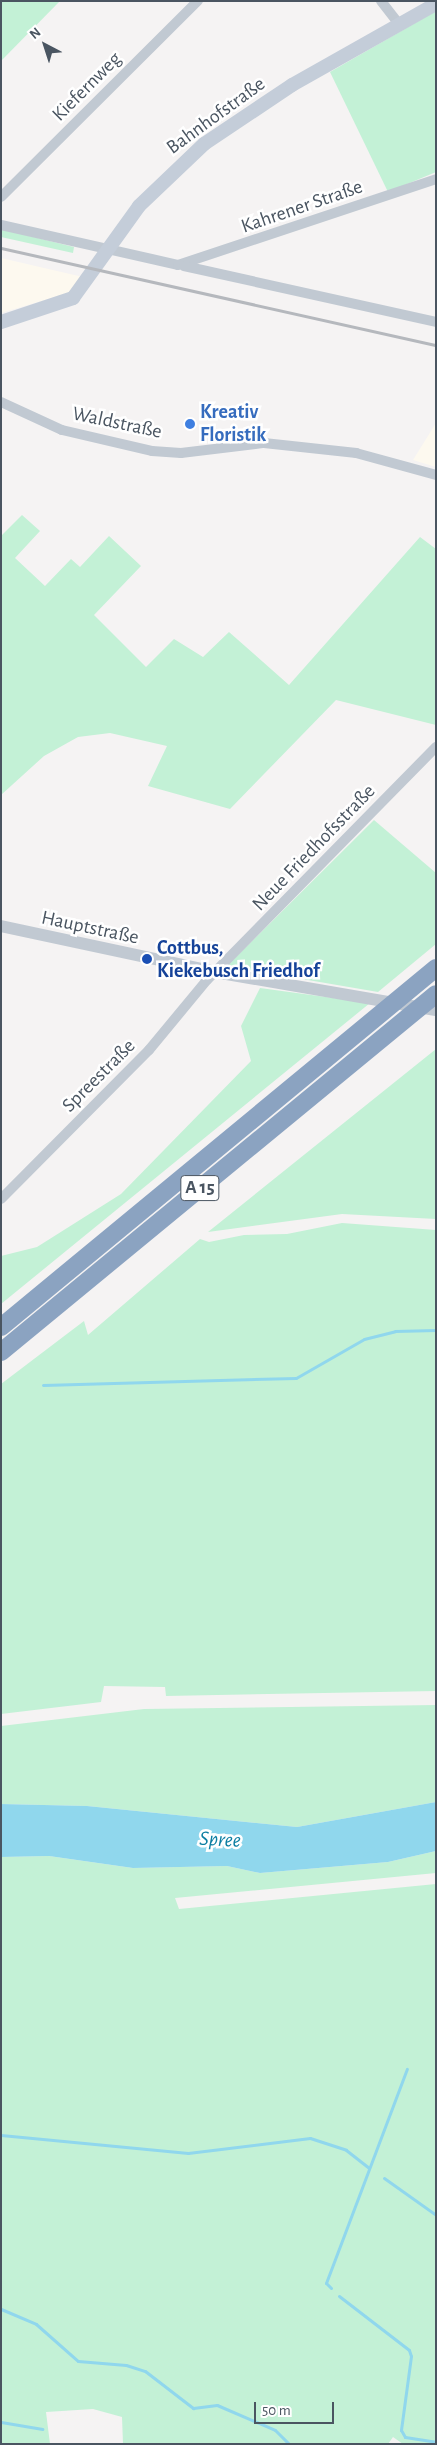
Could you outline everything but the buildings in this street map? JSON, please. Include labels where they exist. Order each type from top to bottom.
[{"type":"highway","name":"A 15","points":[[1,1328],[431,972]]},
{"type":"highway","name":"A 15","points":[[1,1352],[436,994]]},
{"type":"main road","name":"Bahnhofstraße","points":[[1,322],[72,298],[139,206],[204,144],[292,85],[436,4]]},
{"type":"street","name":"Kiefernweg","points":[[1,198],[198,1]]},
{"type":"street","points":[[381,1],[399,24]]},
{"type":"street","name":"Kahrener Straße","points":[[178,265],[436,180]]},
{"type":"street","points":[[1,225],[436,322]]},
{"type":"street","name":"Waldstraße","points":[[1,402],[62,430],[152,451],[181,453],[264,443],[356,453],[436,476]]},
{"type":"street","name":"Neue Friedhofsstraße","points":[[215,972],[436,747]]},
{"type":"street","name":"Hauptstraße","points":[[1,926],[215,972],[436,1010]]},
{"type":"street","name":"Spreestraße","points":[[1,1199],[149,1050],[215,972]]},
{"type":"shaded area","points":[[1,258],[83,277],[68,293],[1,313]]},
{"type":"shaded area","points":[[436,423],[436,467],[413,460]]},
{"type":"green space","points":[[1,1],[60,1],[1,61]]},
{"type":"green space","points":[[436,11],[436,172],[388,192],[330,72]]},
{"type":"green space","points":[[1,229],[74,247],[73,253],[1,237]]},
{"type":"green space","points":[[22,515],[40,531],[15,558],[45,586],[71,559],[80,567],[109,536],[141,566],[94,615],[146,667],[174,639],[203,657],[229,632],[289,685],[420,537],[436,549],[436,725],[336,700],[230,809],[148,786],[167,746],[110,733],[78,737],[44,756],[1,795],[1,536]]},
{"type":"green space","points":[[374,820],[436,873],[436,944],[378,992],[227,966]]},
{"type":"green space","points":[[260,988],[370,1003],[1,1304],[1,1256],[37,1247],[121,1194],[251,1061],[241,1026]]},
{"type":"green space","points":[[436,1049],[436,1219],[342,1214],[208,1232]]},
{"type":"green space","points":[[342,1223],[436,1230],[436,1691],[166,1696],[165,1687],[104,1686],[101,1702],[1,1714],[1,1384],[84,1321],[88,1335],[200,1239],[209,1242],[244,1235],[287,1234]]},
{"type":"green space","points":[[436,1705],[436,1802],[297,1827],[87,1806],[1,1804],[1,1726],[144,1709]]},
{"type":"green space","points":[[436,1851],[436,1873],[175,1898],[179,1909],[436,1884],[436,2444],[403,2444],[393,2437],[388,2444],[123,2444],[122,2417],[93,2409],[46,2412],[50,2444],[1,2444],[1,1857],[49,1856],[133,1868],[227,1866],[260,1873],[388,1862]]},
{"type":"water","name":"Spree","points":[[436,1802],[436,1851],[388,1862],[260,1873],[227,1866],[133,1868],[49,1856],[1,1857],[1,1804],[87,1806],[297,1827]]},
{"type":"waterway","points":[[43,1385],[296,1378],[364,1339],[395,1331],[436,1330]]},
{"type":"waterway","points":[[331,2288],[326,2283],[407,2069]]},
{"type":"waterway","points":[[1,2135],[188,2153],[310,2138],[346,2150],[368,2167]]},
{"type":"waterway","points":[[384,2178],[436,2215]]},
{"type":"waterway","points":[[339,2296],[409,2350],[411,2356],[401,2430],[405,2437],[436,2442]]},
{"type":"waterway","points":[[1,2309],[36,2324],[78,2361],[126,2365],[145,2371],[193,2408],[217,2405],[275,2430],[289,2444]]},
{"type":"waterway","points":[[1,2422],[42,2429]]},
{"type":"railway","points":[[1,248],[436,345]]},
{"type":"place","name":"Kreativ Floristik","points":[[190,424]]},
{"type":"place","name":"Cottbus, Kiekebusch Friedhof","points":[[147,959]]}]
